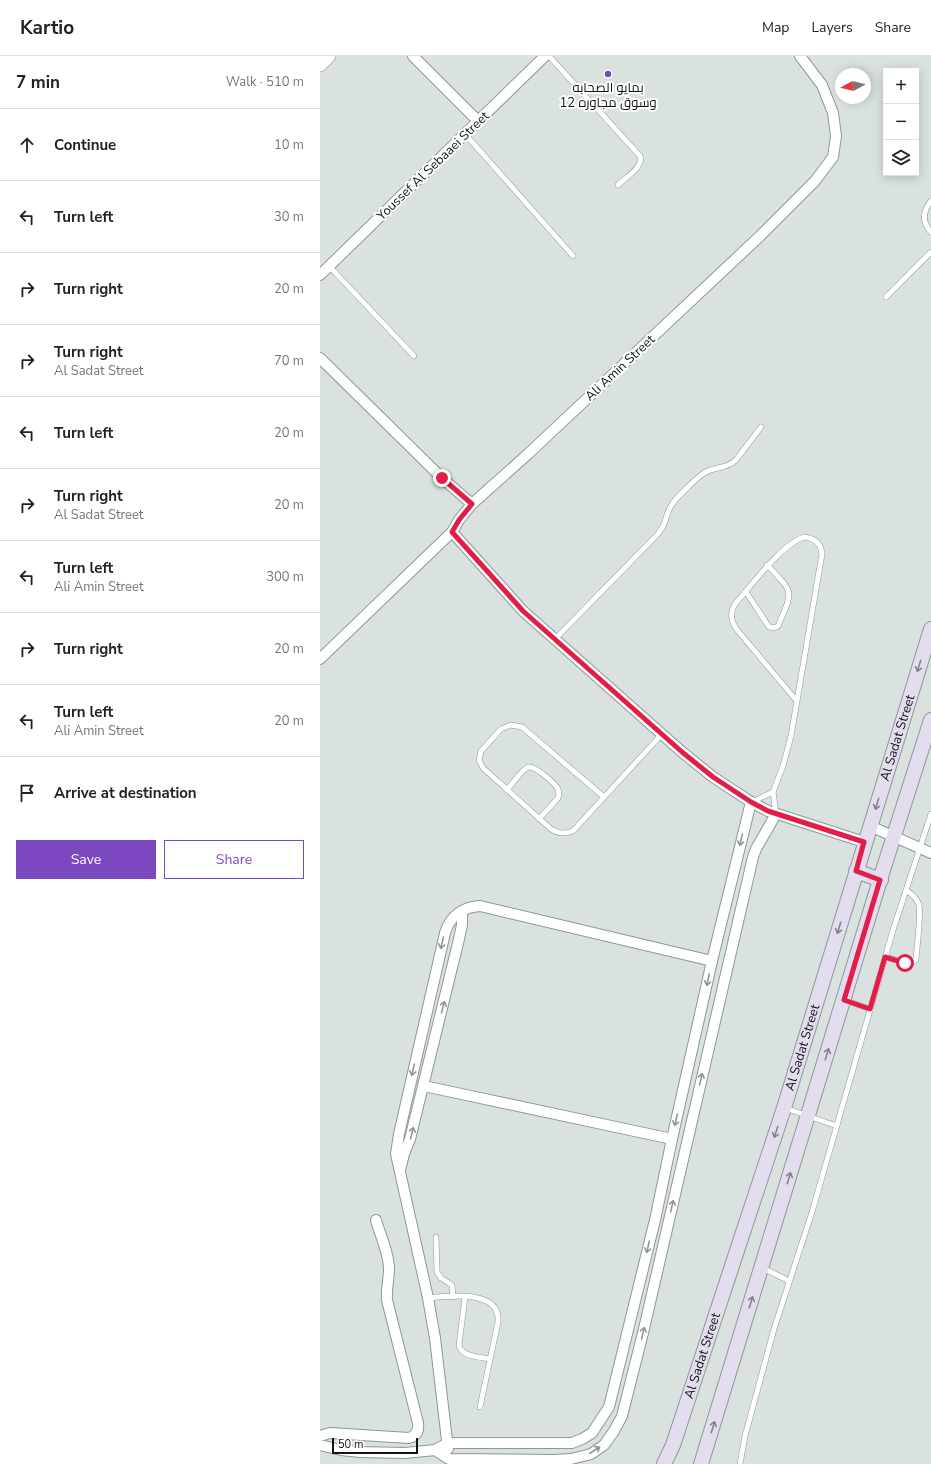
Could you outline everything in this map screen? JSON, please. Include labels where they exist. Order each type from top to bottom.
[{"type":"main road","name":"Al Sadat Street","points":[[664,1464],[674,1445],[784,1108],[864,842],[931,629]]},
{"type":"main road","name":"Al Sadat Street","points":[[701,1464],[880,880],[931,720]]},
{"type":"main road","points":[[856,871],[880,880]]},
{"type":"street","points":[[320,65],[329,56]]},
{"type":"street","points":[[413,56],[478,121]]},
{"type":"street","name":"Youssef Al Sebaaei Street","points":[[320,275],[545,56]]},
{"type":"street","name":"Ali Amin Street","points":[[320,659],[452,532],[459,520],[472,504],[528,454],[760,236],[815,181],[833,157],[836,136],[833,113],[822,84],[800,56]]},
{"type":"street","points":[[320,358],[442,478],[472,504]]},
{"type":"street","points":[[452,532],[523,611],[713,777],[751,802],[776,814],[864,842]]},
{"type":"street","points":[[376,1220],[388,1262],[389,1270],[386,1289],[387,1300],[418,1423],[418,1431],[412,1437],[408,1438],[330,1433],[320,1443],[341,1450],[377,1454],[405,1453],[435,1450],[448,1442],[572,1443],[592,1433],[609,1407],[655,1220],[712,961],[751,802]]},
{"type":"street","points":[[435,1450],[449,1458],[571,1459],[591,1454],[604,1445],[614,1431],[622,1416],[668,1224],[752,857],[776,814]]},
{"type":"street","points":[[870,826],[931,853]]},
{"type":"street","points":[[449,1458],[435,1338],[428,1298],[396,1154],[398,1134],[445,933],[449,922],[462,911],[480,906],[712,961]]},
{"type":"street","points":[[400,1170],[424,1086],[461,932],[462,911]]},
{"type":"street","points":[[697,1033],[711,1037]]},
{"type":"street","points":[[424,1086],[672,1139]]},
{"type":"street","points":[[655,1220],[668,1224]]},
{"type":"lane","points":[[549,56],[640,156],[642,161],[640,165],[618,185]]},
{"type":"lane","points":[[465,134],[573,256]]},
{"type":"lane","points":[[931,201],[926,208],[924,218],[925,224],[931,232]]},
{"type":"lane","points":[[886,297],[931,252]]},
{"type":"lane","points":[[329,266],[414,356]]},
{"type":"lane","points":[[555,639],[658,534],[666,521],[670,507],[674,501],[704,473],[725,467],[736,460],[761,427]]},
{"type":"lane","points":[[776,814],[773,792],[783,766],[789,744],[822,554],[822,548],[815,540],[804,537],[795,542],[767,565],[732,610],[731,618],[734,626],[796,700]]},
{"type":"lane","points":[[746,592],[769,627],[774,628],[778,626],[790,594],[786,584],[767,565]]},
{"type":"lane","points":[[604,797],[522,727],[512,725],[501,729],[479,755],[483,768],[539,819],[556,832],[567,833],[573,831],[662,734]]},
{"type":"lane","points":[[507,790],[524,770],[529,767],[533,767],[538,770],[557,787],[559,794],[558,798],[539,819]]},
{"type":"lane","points":[[751,802],[773,792]]},
{"type":"lane","points":[[740,1464],[745,1436],[774,1329],[838,1126],[885,957],[931,814]]},
{"type":"lane","points":[[885,957],[911,964],[916,959],[920,910],[914,897],[906,890]]},
{"type":"lane","points":[[844,1000],[870,1009]]},
{"type":"lane","points":[[784,1108],[838,1126]]},
{"type":"lane","points":[[436,1237],[437,1272],[441,1278],[452,1285],[453,1296]]},
{"type":"lane","points":[[762,1268],[789,1281]]},
{"type":"lane","points":[[428,1298],[453,1296],[484,1299],[490,1302],[496,1309],[498,1322],[480,1407]]},
{"type":"lane","points":[[465,1297],[459,1345],[460,1349],[464,1353],[490,1359]]},
{"type":"place","name":"بمايو الصحابه وسوق مجاوره 12","points":[[608,74]]},
{"type":"route","points":[[442,478],[472,504],[459,520],[452,532],[523,611],[682,752],[713,777],[759,807],[776,814],[864,842],[856,871],[880,880],[844,1000],[870,1009],[885,957],[905,963]]}]
